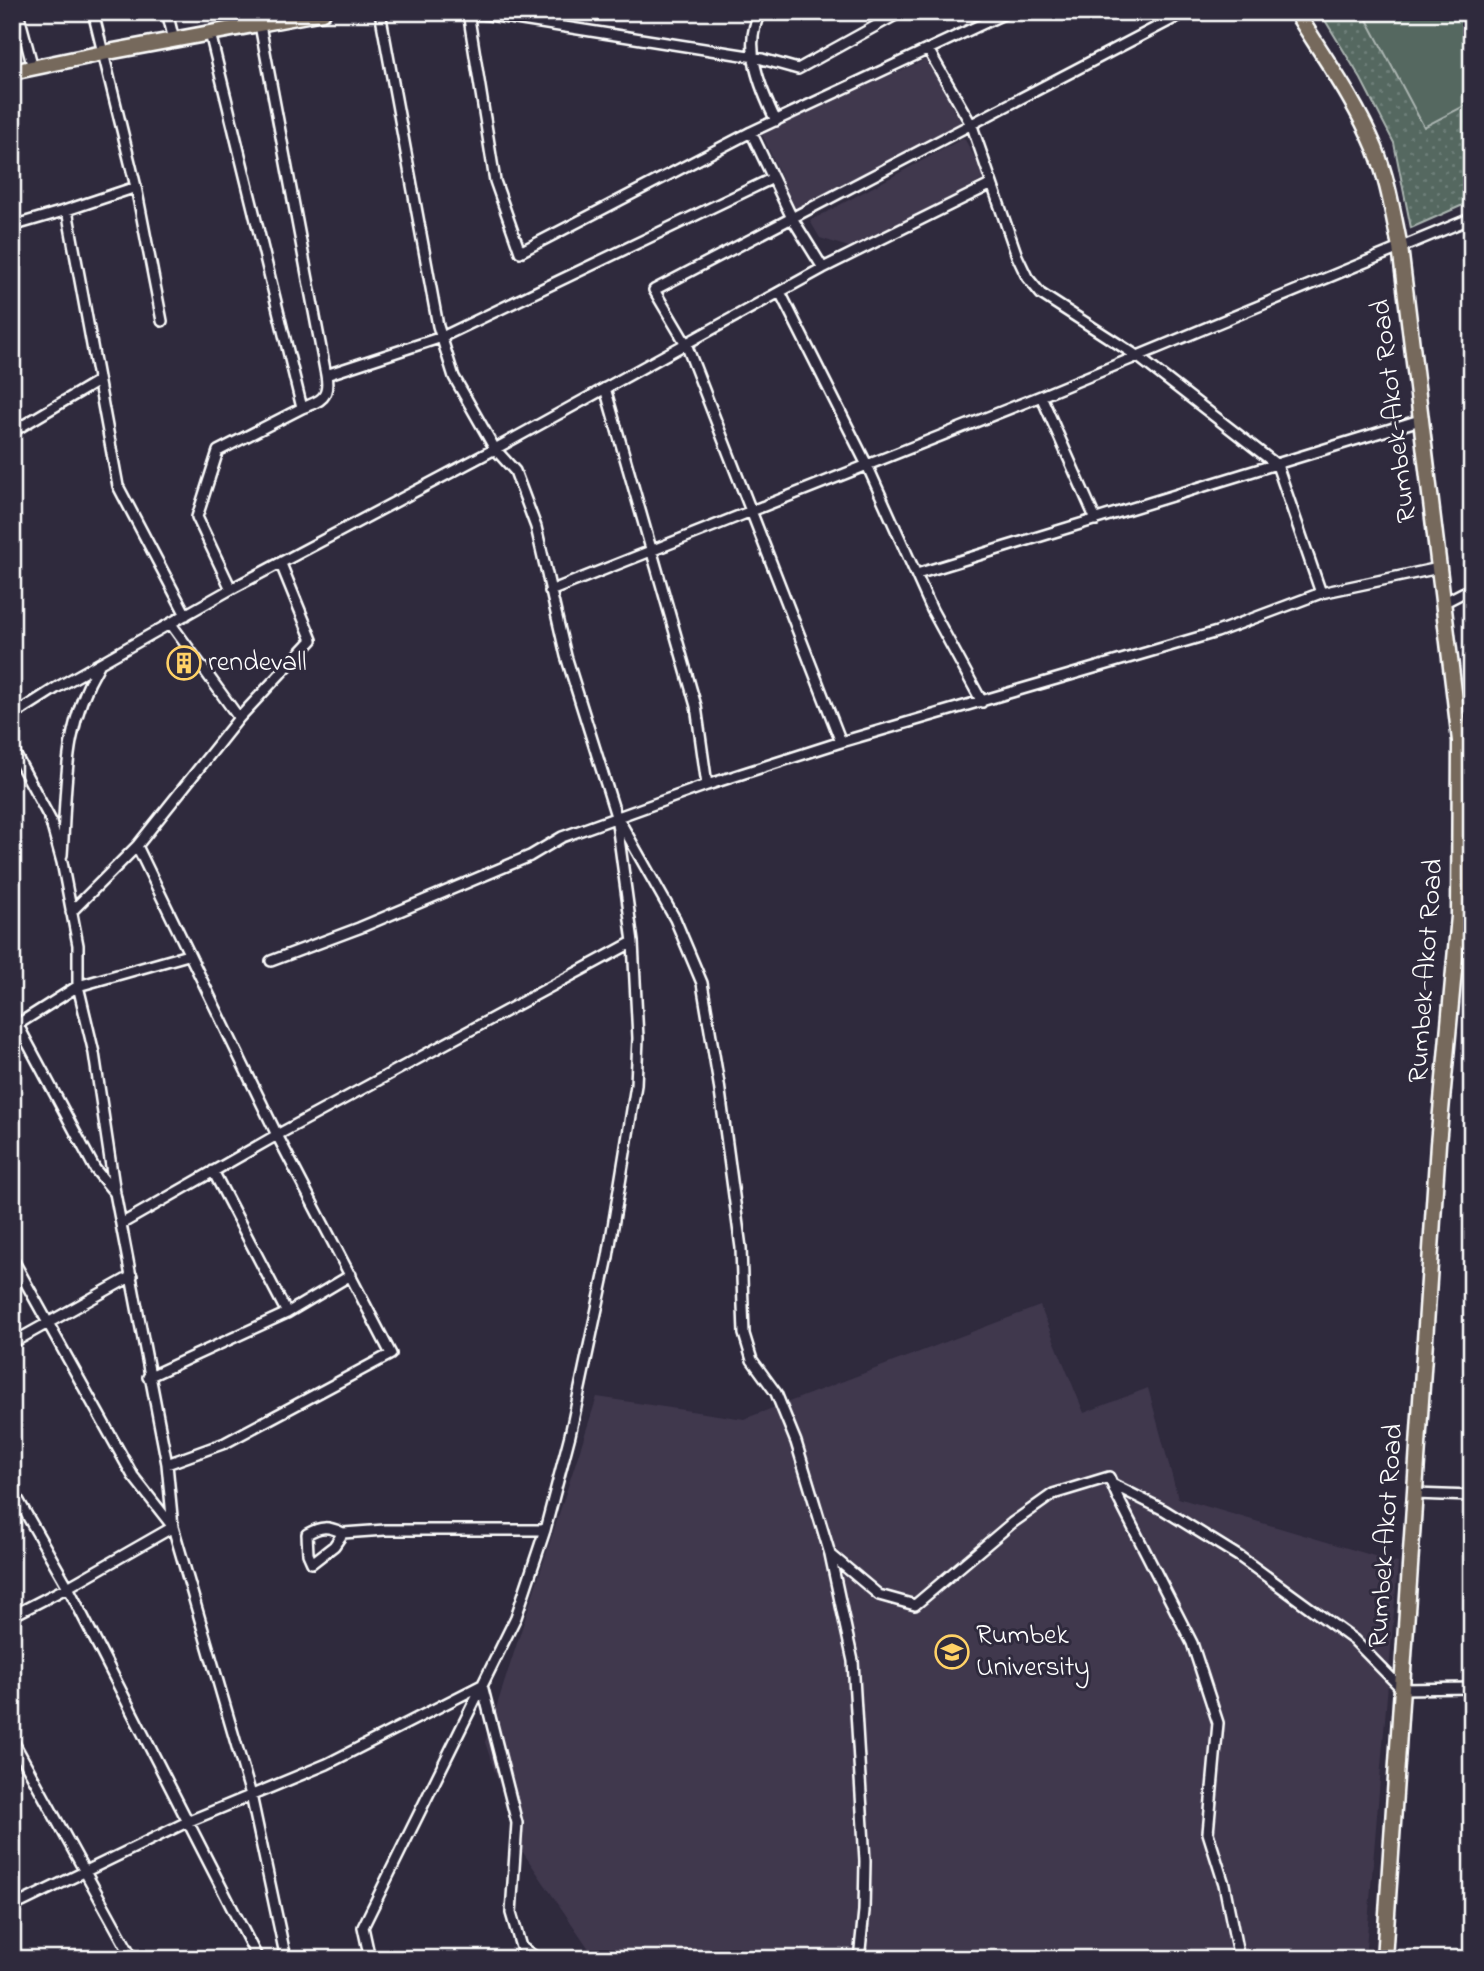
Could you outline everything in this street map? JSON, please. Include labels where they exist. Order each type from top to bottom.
[{"type":"main road","points":[[12,72],[103,52],[323,12]]},
{"type":"main road","name":"Rumbek-Akot Road","points":[[1296,12],[1348,96],[1374,146],[1387,182],[1400,247],[1460,741],[1466,822],[1460,916],[1438,1144],[1384,1959]]},
{"type":"street","points":[[18,12],[33,68]]},
{"type":"street","points":[[93,12],[136,187],[162,321]]},
{"type":"street","points":[[167,12],[174,40]]},
{"type":"street","points":[[370,1959],[363,1927],[516,1617],[545,1530],[570,1435],[600,1297],[636,1085],[638,1038],[633,942],[616,816],[566,656],[536,527],[515,471],[495,449],[454,377],[442,337],[380,12]]},
{"type":"street","points":[[901,12],[798,69],[755,57],[469,12],[495,181],[520,252],[751,132],[1008,12]]},
{"type":"street","points":[[761,12],[752,35],[755,57],[765,98],[776,121]]},
{"type":"street","points":[[841,741],[686,344],[654,290],[1186,12]]},
{"type":"street","points":[[231,589],[197,517],[218,451],[318,402],[325,396],[328,388],[260,25]]},
{"type":"street","points":[[210,33],[302,408]]},
{"type":"street","points":[[929,51],[972,126],[1017,256],[1027,277],[1041,294],[1138,356],[1276,465],[1321,593]]},
{"type":"street","points":[[751,132],[792,218],[823,268]]},
{"type":"street","points":[[326,375],[442,337],[773,178]]},
{"type":"street","points":[[12,716],[28,704],[231,589],[495,449],[823,268],[992,184]]},
{"type":"street","points":[[12,226],[136,187]]},
{"type":"street","points":[[67,210],[118,486],[186,615]]},
{"type":"street","points":[[550,591],[1041,396],[1472,218]]},
{"type":"street","points":[[780,292],[867,466],[932,611],[982,702]]},
{"type":"street","points":[[12,432],[99,381]]},
{"type":"street","points":[[605,388],[696,706],[707,785]]},
{"type":"street","points":[[1041,396],[1096,520]]},
{"type":"street","points":[[917,574],[1420,420]]},
{"type":"street","points":[[71,912],[137,846],[239,718],[312,640],[281,564]]},
{"type":"street","points":[[271,961],[530,856],[562,837],[707,785],[841,741],[1217,632],[1321,593],[1439,568]]},
{"type":"street","points":[[1443,603],[1472,588]]},
{"type":"street","points":[[171,624],[239,718]]},
{"type":"street","points":[[62,862],[66,759],[88,684],[100,664]]},
{"type":"street","points":[[12,748],[50,820],[62,862],[78,945],[78,986],[94,1053],[115,1194],[132,1276],[148,1377],[167,1464],[173,1527],[251,1795],[286,1959]]},
{"type":"street","points":[[616,816],[675,919],[702,983],[719,1084],[741,1248],[744,1335],[752,1360],[776,1394],[796,1442],[830,1555],[853,1661],[865,1861],[859,1959]]},
{"type":"street","points":[[137,846],[277,1135],[391,1354],[225,1443],[167,1464]]},
{"type":"street","points":[[121,1224],[277,1135],[633,942]]},
{"type":"street","points":[[15,1026],[78,986],[188,955]]},
{"type":"street","points":[[12,1014],[15,1026],[95,1169],[115,1194]]},
{"type":"street","points":[[213,1171],[287,1312]]},
{"type":"street","points":[[12,1258],[133,1476],[173,1527]]},
{"type":"street","points":[[148,1377],[287,1312],[351,1275]]},
{"type":"street","points":[[12,1343],[132,1276]]},
{"type":"street","points":[[830,1555],[879,1595],[915,1605],[1012,1523],[1053,1494],[1109,1477],[1192,1643],[1218,1723],[1208,1833],[1224,1884],[1239,1959]]},
{"type":"street","points":[[1112,1484],[1164,1510],[1240,1557],[1354,1640],[1402,1689],[1472,1688]]},
{"type":"street","points":[[12,1489],[68,1587],[258,1959]]},
{"type":"street","points":[[1415,1494],[1472,1496]]},
{"type":"street","points":[[343,1533],[334,1546],[312,1563],[308,1554],[307,1534],[320,1526],[343,1533],[385,1530],[545,1530]]},
{"type":"street","points":[[12,1616],[173,1527]]},
{"type":"street","points":[[12,1907],[187,1822],[327,1764],[482,1685]]},
{"type":"street","points":[[482,1685],[517,1822],[511,1913],[522,1947],[538,1959]]},
{"type":"street","points":[[12,1740],[133,1959]]},
{"type":"shaded area","points":[[927,59],[963,127],[798,214],[761,132]]},
{"type":"shaded area","points":[[964,138],[986,178],[855,249],[820,238],[810,221]]},
{"type":"shaded area","name":"Rumbek University","points":[[1040,1306],[1084,1413],[1148,1388],[1178,1498],[1398,1563],[1365,1959],[596,1959],[520,1848],[485,1742],[597,1397],[744,1419]]},
{"type":"green space","points":[[1320,12],[1472,12],[1472,201],[1411,228],[1394,143],[1361,79]]},
{"type":"green space","points":[[1363,12],[1472,12],[1472,102],[1424,127]]},
{"type":"place","name":"rendevall","points":[[184,663]]},
{"type":"place","name":"Rumbek University","points":[[952,1652]]}]
